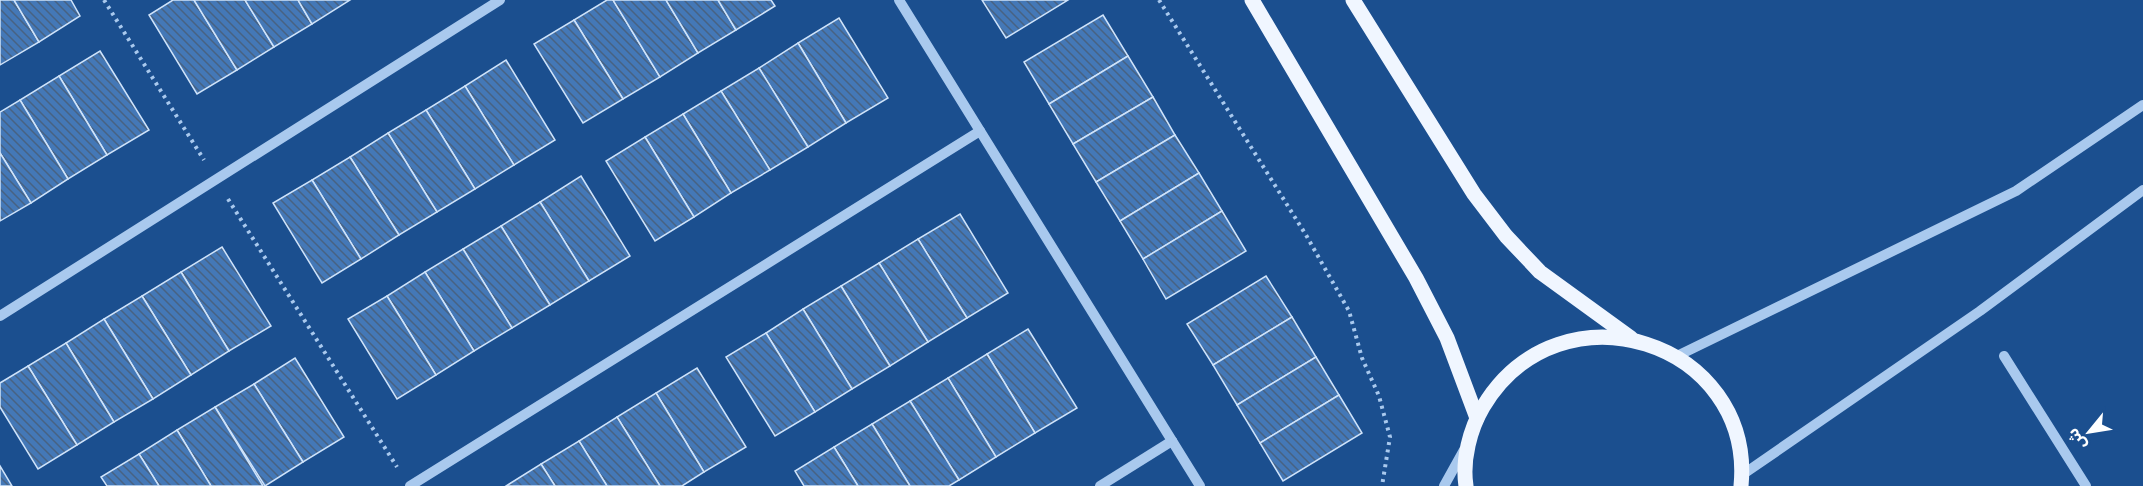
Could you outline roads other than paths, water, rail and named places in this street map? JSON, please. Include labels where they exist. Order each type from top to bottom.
[{"type":"main road","points":[[1252,0],[1421,288],[1447,338],[1477,418]]},
{"type":"main road","points":[[1353,0],[1474,194],[1506,236],[1540,272],[1633,340],[1675,357],[1702,378],[1724,407],[1737,440],[1741,481]]},
{"type":"main road","points":[[1466,486],[1470,439],[1477,418],[1493,391],[1507,376],[1541,351],[1570,340],[1591,337],[1633,340]]},
{"type":"street","points":[[0,316],[500,0]]},
{"type":"street","points":[[899,0],[1200,486]]},
{"type":"street","points":[[1675,357],[2016,191],[2143,105]]},
{"type":"street","points":[[410,486],[980,131]]},
{"type":"street","points":[[1741,481],[1980,311],[2143,190]]},
{"type":"street","points":[[2004,356],[2086,486]]},
{"type":"street","points":[[1444,486],[1470,439]]},
{"type":"street","points":[[1100,486],[1172,441]]}]
